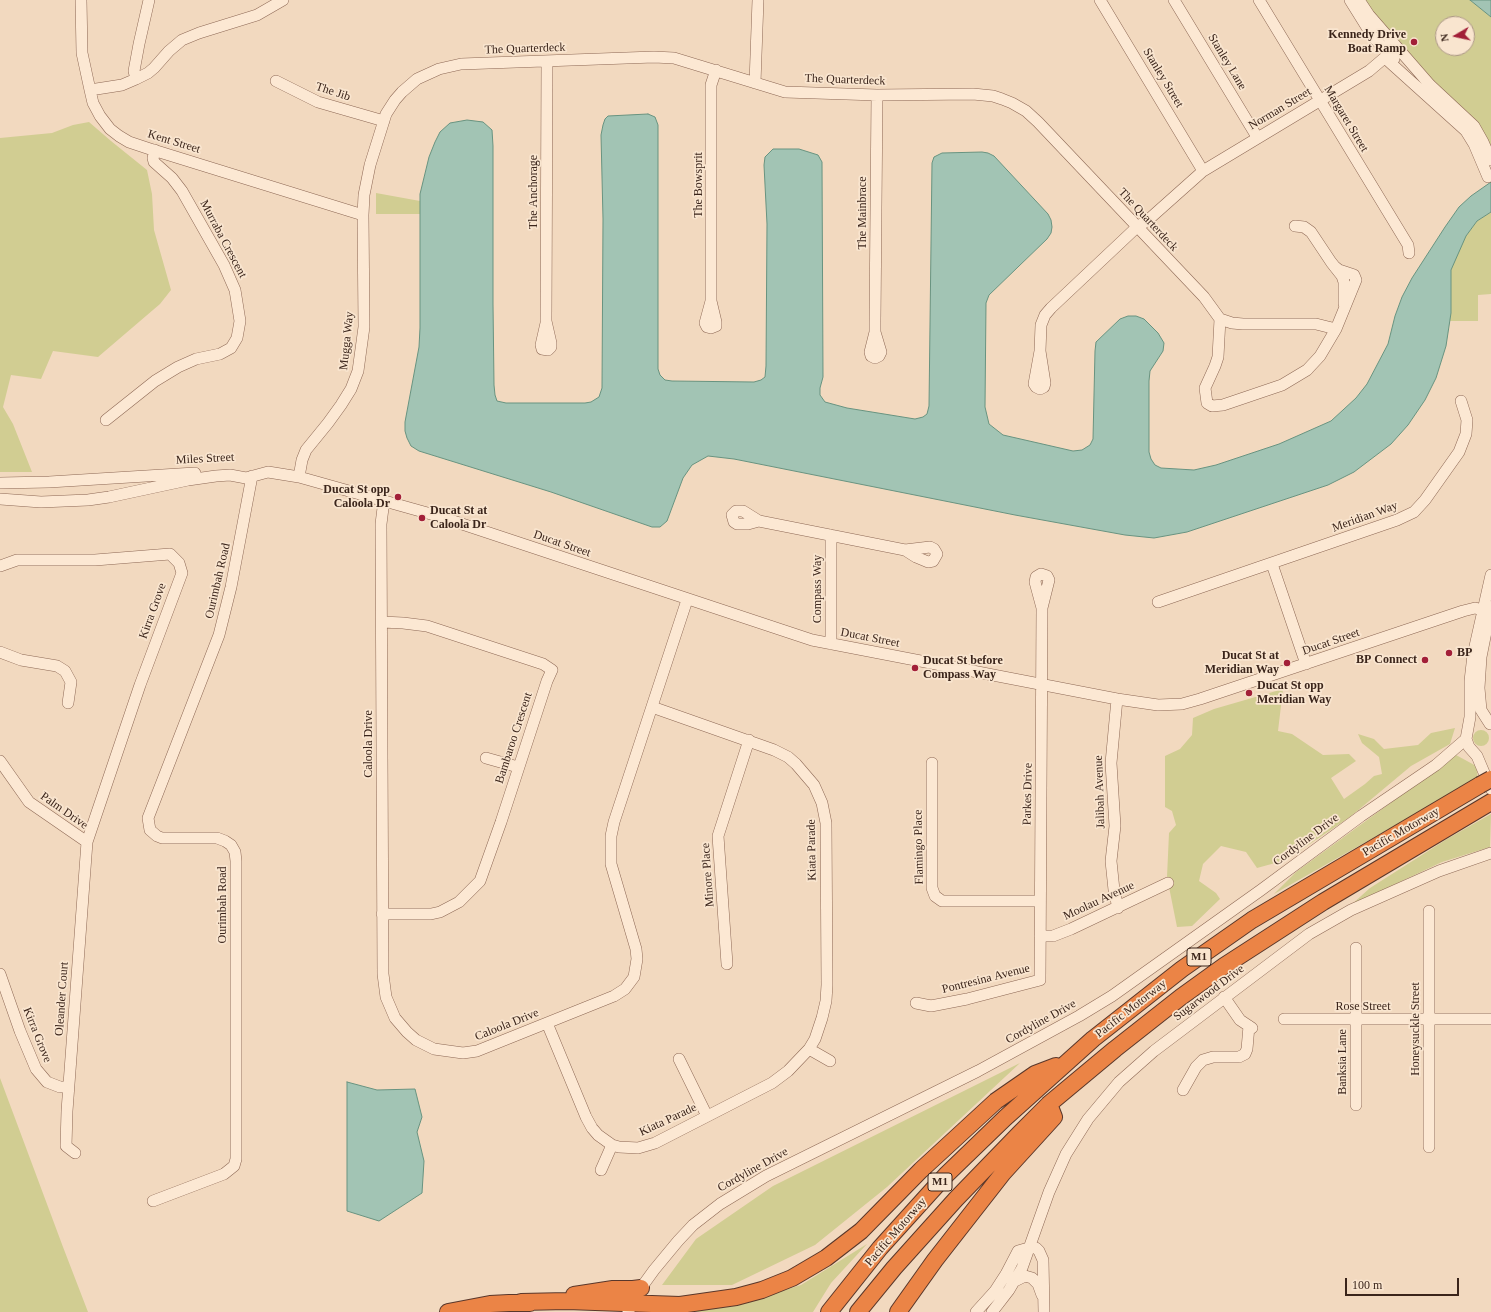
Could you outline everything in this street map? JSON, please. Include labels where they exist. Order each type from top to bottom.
[{"type":"highway","name":"Pacific Motorway","points":[[829,1312],[880,1248],[946,1175],[1005,1118],[1099,1034],[1182,969],[1252,920],[1488,792]]},
{"type":"highway","name":"Pacific Motorway","points":[[858,1312],[894,1268],[956,1199],[1049,1104],[1115,1049],[1181,997],[1224,966],[1488,792]]},
{"type":"highway","points":[[448,1312],[490,1304],[521,1302],[567,1301],[630,1308],[680,1305],[736,1297],[792,1278],[826,1258],[861,1231],[921,1170],[996,1101],[1035,1074],[1064,1064]]},
{"type":"highway","points":[[900,1310],[935,1260],[1002,1173],[1054,1117],[1049,1104]]},
{"type":"highway","points":[[521,1302],[546,1297],[574,1295],[613,1289],[641,1288]]},
{"type":"highway","points":[[521,1302],[607,1312]]},
{"type":"street","name":"Kent Street","points":[[82,0],[82,54],[96,110],[110,129],[129,142],[363,215]]},
{"type":"street","points":[[136,79],[134,71],[138,44],[149,0]]},
{"type":"street","points":[[90,90],[122,85],[136,79],[154,68],[169,51],[182,40],[257,16],[283,0]]},
{"type":"street","points":[[755,83],[758,0]]},
{"type":"street","name":"Stanley Street","points":[[1100,0],[1203,170]]},
{"type":"street","name":"Stanley Lane","points":[[1174,0],[1257,137]]},
{"type":"street","name":"Margaret Street","points":[[1259,0],[1408,245],[1409,253]]},
{"type":"street","points":[[1350,0],[1387,56],[1466,131],[1477,150],[1488,178]]},
{"type":"street","points":[[1360,2],[1372,26],[1390,49],[1387,56]]},
{"type":"street","points":[[1360,2],[1369,15],[1430,85],[1474,126],[1491,160]]},
{"type":"street","points":[[1387,56],[1430,85]]},
{"type":"street","name":"Norman Street","points":[[1040,351],[1041,325],[1045,315],[1137,227],[1148,220],[1203,170],[1370,71],[1387,56]]},
{"type":"street","name":"The Quarterdeck","points":[[363,215],[368,176],[384,121],[395,100],[408,86],[417,79],[439,68],[461,64],[664,57],[679,59],[785,92],[877,95],[973,94],[993,96],[1012,103],[1026,111],[1038,122],[1204,297],[1220,319]]},
{"type":"street","name":"The Anchorage","points":[[546,323],[547,61]]},
{"type":"street","name":"The Bowsprit","points":[[710,301],[711,85],[716,70]]},
{"type":"street","name":"The Jib","points":[[276,81],[318,102],[384,121]]},
{"type":"street","name":"The Mainbrace","points":[[875,332],[877,95]]},
{"type":"street","name":"Murraba Crescent","points":[[106,420],[155,381],[178,367],[196,359],[220,354],[231,348],[237,338],[240,322],[235,290],[224,264],[182,191],[172,178],[154,162],[153,158],[155,150]]},
{"type":"street","name":"Mugga Way","points":[[299,477],[302,460],[306,450],[328,424],[351,389],[360,365],[364,327],[363,215]]},
{"type":"street","points":[[1295,226],[1304,227],[1311,232],[1334,266],[1340,271],[1353,274],[1357,278],[1336,329],[1320,356],[1307,370],[1282,385],[1223,405],[1212,406],[1207,403],[1205,388],[1218,356],[1220,345],[1220,319],[1232,323],[1243,324],[1316,324],[1336,329]]},
{"type":"street","name":"Meridian Way","points":[[1158,602],[1272,564],[1397,520],[1414,512],[1425,500],[1459,452],[1466,434],[1467,420],[1461,401]]},
{"type":"street","name":"Miles Street","points":[[0,484],[238,470],[252,476]]},
{"type":"street","name":"Ducat Street","points":[[252,476],[268,472],[299,477],[384,500],[438,516],[799,636],[831,644],[1042,685],[1158,705],[1182,704],[1229,690],[1450,615],[1475,608],[1488,609]]},
{"type":"street","name":"Miles Street","points":[[0,499],[42,502],[88,500],[198,478],[230,475],[245,478],[252,476]]},
{"type":"street","name":"Ourimbah Road","points":[[154,1201],[224,1174],[234,1166],[236,1159],[235,852],[231,845],[225,840],[217,838],[162,838],[150,830],[148,818],[218,635],[232,587],[252,476]]},
{"type":"street","name":"Caloola Drive","points":[[384,500],[381,524],[382,963],[386,997],[395,1018],[407,1032],[426,1046],[442,1051],[463,1053],[472,1052],[614,996],[625,989],[634,977],[637,959],[636,950],[611,864],[610,836],[688,600]]},
{"type":"street","points":[[759,521],[905,550]]},
{"type":"street","name":"Compass Way","points":[[831,535],[831,644]]},
{"type":"street","name":"Kirra Grove","points":[[0,566],[17,560],[95,560],[170,554],[179,562],[182,572],[140,685],[87,842]]},
{"type":"street","points":[[1272,564],[1306,664]]},
{"type":"street","points":[[1491,575],[1481,657],[1479,692],[1481,710],[1491,724]]},
{"type":"street","name":"Parkes Drive","points":[[1040,980],[1042,608]]},
{"type":"street","points":[[1488,609],[1471,669],[1470,717],[1467,735],[1469,747],[1477,756],[1488,792]]},
{"type":"street","name":"Bambaroo Crescent","points":[[382,622],[409,623],[427,626],[543,664],[552,670],[480,881],[467,896],[450,908],[431,914],[382,914]]},
{"type":"street","points":[[0,652],[21,660],[57,666],[65,670],[71,682],[68,703]]},
{"type":"street","name":"Jalibah Avenue","points":[[1117,699],[1110,763],[1115,826],[1111,861],[1114,890],[1118,908]]},
{"type":"street","name":"Kiata Parade","points":[[547,1023],[586,1117],[598,1135],[612,1145],[627,1148],[648,1146],[772,1084],[788,1071],[809,1049],[818,1032],[826,1001],[826,823],[825,812],[814,785],[788,757],[774,750],[652,707]]},
{"type":"street","name":"Cordyline Drive","points":[[630,1308],[641,1288],[678,1241],[693,1225],[720,1204],[766,1176],[978,1071],[1112,996],[1261,890],[1361,816],[1436,765],[1467,735],[1474,724],[1478,722],[1491,724]]},
{"type":"street","name":"Minore Place","points":[[727,964],[718,836],[749,740]]},
{"type":"street","points":[[486,758],[518,767]]},
{"type":"street","name":"Palm Drive","points":[[0,761],[29,802],[87,842]]},
{"type":"street","name":"Flamingo Place","points":[[932,763],[932,888],[935,896],[942,900],[1040,901]]},
{"type":"street","name":"Oleander Court","points":[[75,1153],[66,1146],[68,1087],[87,842]]},
{"type":"street","name":"Sugarwood Drive","points":[[992,1312],[1015,1281],[1030,1247],[1049,1192],[1066,1154],[1088,1119],[1118,1082],[1154,1051],[1309,934],[1351,910],[1439,871],[1491,853]]},
{"type":"street","name":"Moolau Avenue","points":[[1040,936],[1053,936],[1118,908],[1168,883]]},
{"type":"street","name":"Honeysuckle Street","points":[[1429,911],[1429,1147]]},
{"type":"street","name":"Banksia Lane","points":[[1356,948],[1356,1105]]},
{"type":"street","name":"Kirra Grove","points":[[0,974],[20,1031],[36,1069],[47,1082],[60,1087],[68,1087]]},
{"type":"street","name":"Pontresina Avenue","points":[[916,1003],[931,1006],[967,999],[1040,980]]},
{"type":"street","points":[[1183,1090],[1196,1068],[1203,1060],[1213,1057],[1239,1057],[1245,1054],[1251,1027],[1240,1020],[1224,997]]},
{"type":"street","name":"Rose Street","points":[[1284,1019],[1491,1019]]},
{"type":"street","points":[[809,1049],[830,1061]]},
{"type":"street","points":[[679,1059],[707,1116]]},
{"type":"street","points":[[601,1170],[612,1145]]},
{"type":"street","points":[[976,1312],[995,1291],[1017,1253],[1030,1247],[1037,1248],[1041,1253],[1043,1260],[1044,1312]]},
{"type":"street","points":[[1015,1281],[1027,1276],[1037,1282],[1041,1292],[1044,1312]]},
{"type":"shaded area","points":[[1363,0],[1470,0],[1491,17],[1491,148],[1416,66]]},
{"type":"shaded area","points":[[1470,0],[1491,0],[1491,17]]},
{"type":"shaded area","points":[[648,114],[655,117],[658,125],[658,369],[660,375],[665,380],[754,382],[765,377],[767,224],[764,165],[765,157],[773,149],[799,149],[818,155],[822,162],[823,377],[820,395],[825,402],[847,408],[915,419],[923,417],[927,414],[929,406],[932,163],[934,157],[942,153],[988,153],[994,156],[1048,214],[1052,227],[1051,233],[1047,239],[989,295],[986,303],[985,407],[989,424],[1003,435],[1073,451],[1082,450],[1090,445],[1093,439],[1096,342],[1120,319],[1128,316],[1136,316],[1144,319],[1158,333],[1164,343],[1163,351],[1150,371],[1149,381],[1149,452],[1155,465],[1161,468],[1194,470],[1216,465],[1279,444],[1331,421],[1356,398],[1367,384],[1388,344],[1395,316],[1402,297],[1412,278],[1445,227],[1459,207],[1471,196],[1491,182],[1491,212],[1477,221],[1466,236],[1451,270],[1451,313],[1446,346],[1436,378],[1425,400],[1408,425],[1391,444],[1354,472],[1328,485],[1187,532],[1154,538],[1125,535],[1015,515],[734,459],[708,456],[692,465],[683,478],[667,521],[660,527],[652,527],[551,492],[419,451],[411,446],[405,431],[405,422],[419,347],[420,194],[429,157],[440,132],[450,123],[467,120],[483,122],[492,130],[494,385],[497,401],[506,403],[585,403],[591,402],[599,397],[602,388],[603,219],[601,135],[603,125],[608,116]]},
{"type":"shaded area","points":[[89,122],[147,170],[152,194],[154,230],[171,290],[160,304],[98,357],[53,351],[41,379],[11,375],[3,407],[13,424],[32,472],[0,472],[0,138],[52,133],[73,125]]},
{"type":"shaded area","points":[[376,193],[420,201],[420,214],[376,214]]},
{"type":"shaded area","points":[[1491,212],[1491,294],[1478,295],[1478,321],[1450,321],[1451,270],[1454,260],[1466,236],[1477,221]]},
{"type":"shaded area","points":[[1283,689],[1278,731],[1292,734],[1323,755],[1349,754],[1356,761],[1331,778],[1344,799],[1374,776],[1382,774],[1379,757],[1362,743],[1358,734],[1374,739],[1384,749],[1418,745],[1431,733],[1455,728],[1450,744],[1411,766],[1350,817],[1286,860],[1257,868],[1246,852],[1221,846],[1203,864],[1199,881],[1216,893],[1220,899],[1192,926],[1177,927],[1167,877],[1169,833],[1176,825],[1172,811],[1165,807],[1165,756],[1180,749],[1192,735],[1193,718],[1214,709]]},
{"type":"shaded area","points":[[1481,730],[1487,732],[1489,738],[1487,744],[1481,746],[1475,744],[1473,738],[1475,732]]},
{"type":"shaded area","points":[[1456,755],[1478,767],[1477,779],[1274,894],[1296,872]]},
{"type":"shaded area","points":[[1491,814],[1490,847],[1442,862],[1351,905],[1370,888],[1447,839]]},
{"type":"shaded area","points":[[1020,1063],[887,1187],[815,1245],[732,1285],[662,1285],[696,1239],[773,1186]]},
{"type":"shaded area","points":[[0,1078],[63,1247],[88,1312],[0,1312]]},
{"type":"shaded area","points":[[347,1082],[377,1090],[415,1089],[422,1117],[417,1132],[424,1161],[422,1193],[379,1221],[347,1211]]},
{"type":"shaded area","points":[[867,1244],[831,1283],[813,1312],[681,1312],[733,1306],[801,1285]]},
{"type":"place","name":"Kennedy Drive Boat Ramp","points":[[1414,42]]},
{"type":"place","name":"Ducat St opp Caloola Dr","points":[[398,497]]},
{"type":"place","name":"Ducat St at Caloola Dr","points":[[422,518]]},
{"type":"place","name":"BP","points":[[1449,653]]},
{"type":"place","name":"BP Connect","points":[[1425,660]]},
{"type":"place","name":"Ducat St at Meridian Way","points":[[1287,663]]},
{"type":"place","name":"Ducat St before Compass Way","points":[[915,668]]},
{"type":"place","name":"Ducat St opp Meridian Way","points":[[1249,693]]}]
